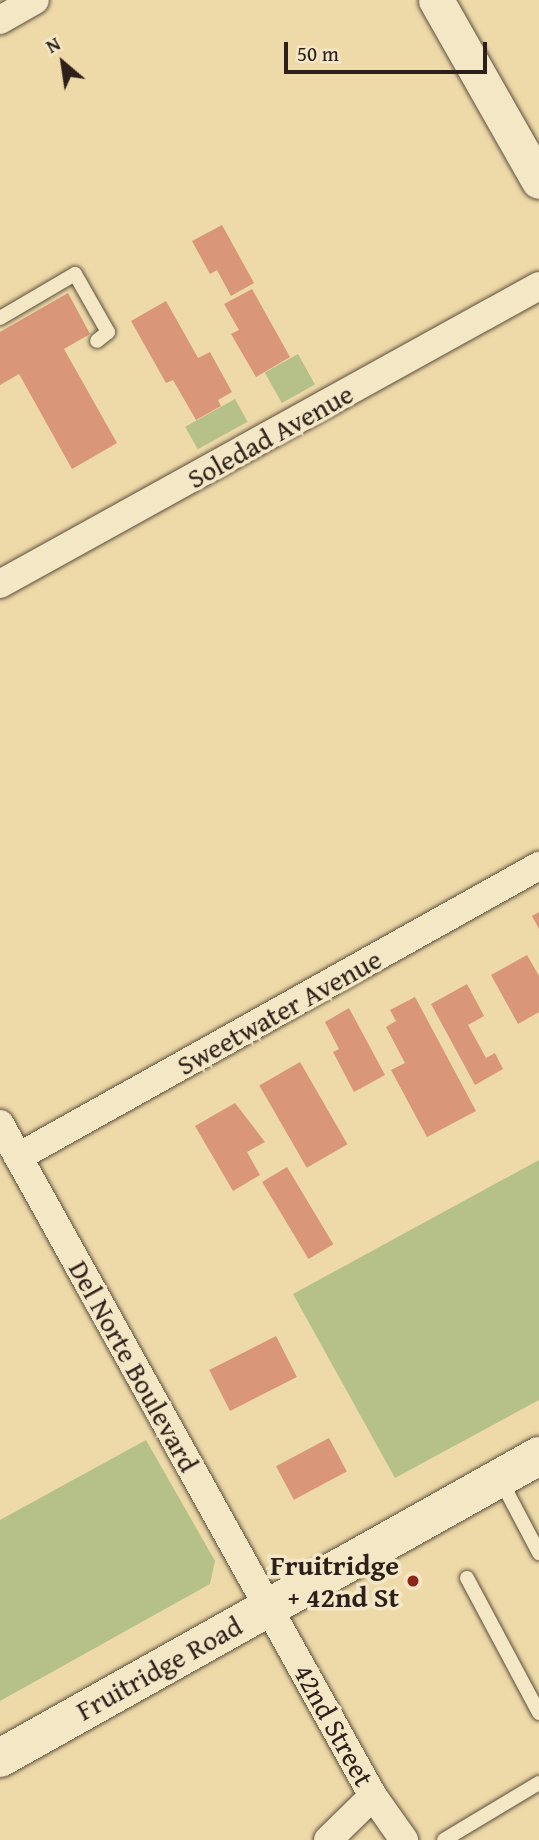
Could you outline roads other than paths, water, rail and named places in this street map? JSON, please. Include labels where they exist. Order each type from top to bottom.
[{"type":"main road","name":"Fruitridge Road","points":[[0,1758],[539,1456]]},
{"type":"street","points":[[0,20],[35,0]]},
{"type":"street","points":[[436,0],[539,181]]},
{"type":"street","name":"Soledad Avenue","points":[[0,584],[539,286]]},
{"type":"street","name":"Sweetwater Avenue","points":[[18,1157],[539,866]]},
{"type":"street","name":"Del Norte Boulevard","points":[[0,1124],[269,1606]]},
{"type":"street","name":"42nd Street","points":[[269,1606],[373,1796],[404,1840]]},
{"type":"street","points":[[328,1840],[373,1796]]},
{"type":"lane","points":[[0,318],[75,274],[108,332],[97,341]]},
{"type":"lane","points":[[500,1478],[539,1553]]},
{"type":"lane","points":[[467,1578],[539,1713]]},
{"type":"lane","points":[[444,1840],[539,1783]]},
{"type":"place","name":"Fruitridge + 42nd St","points":[[413,1581]]}]
